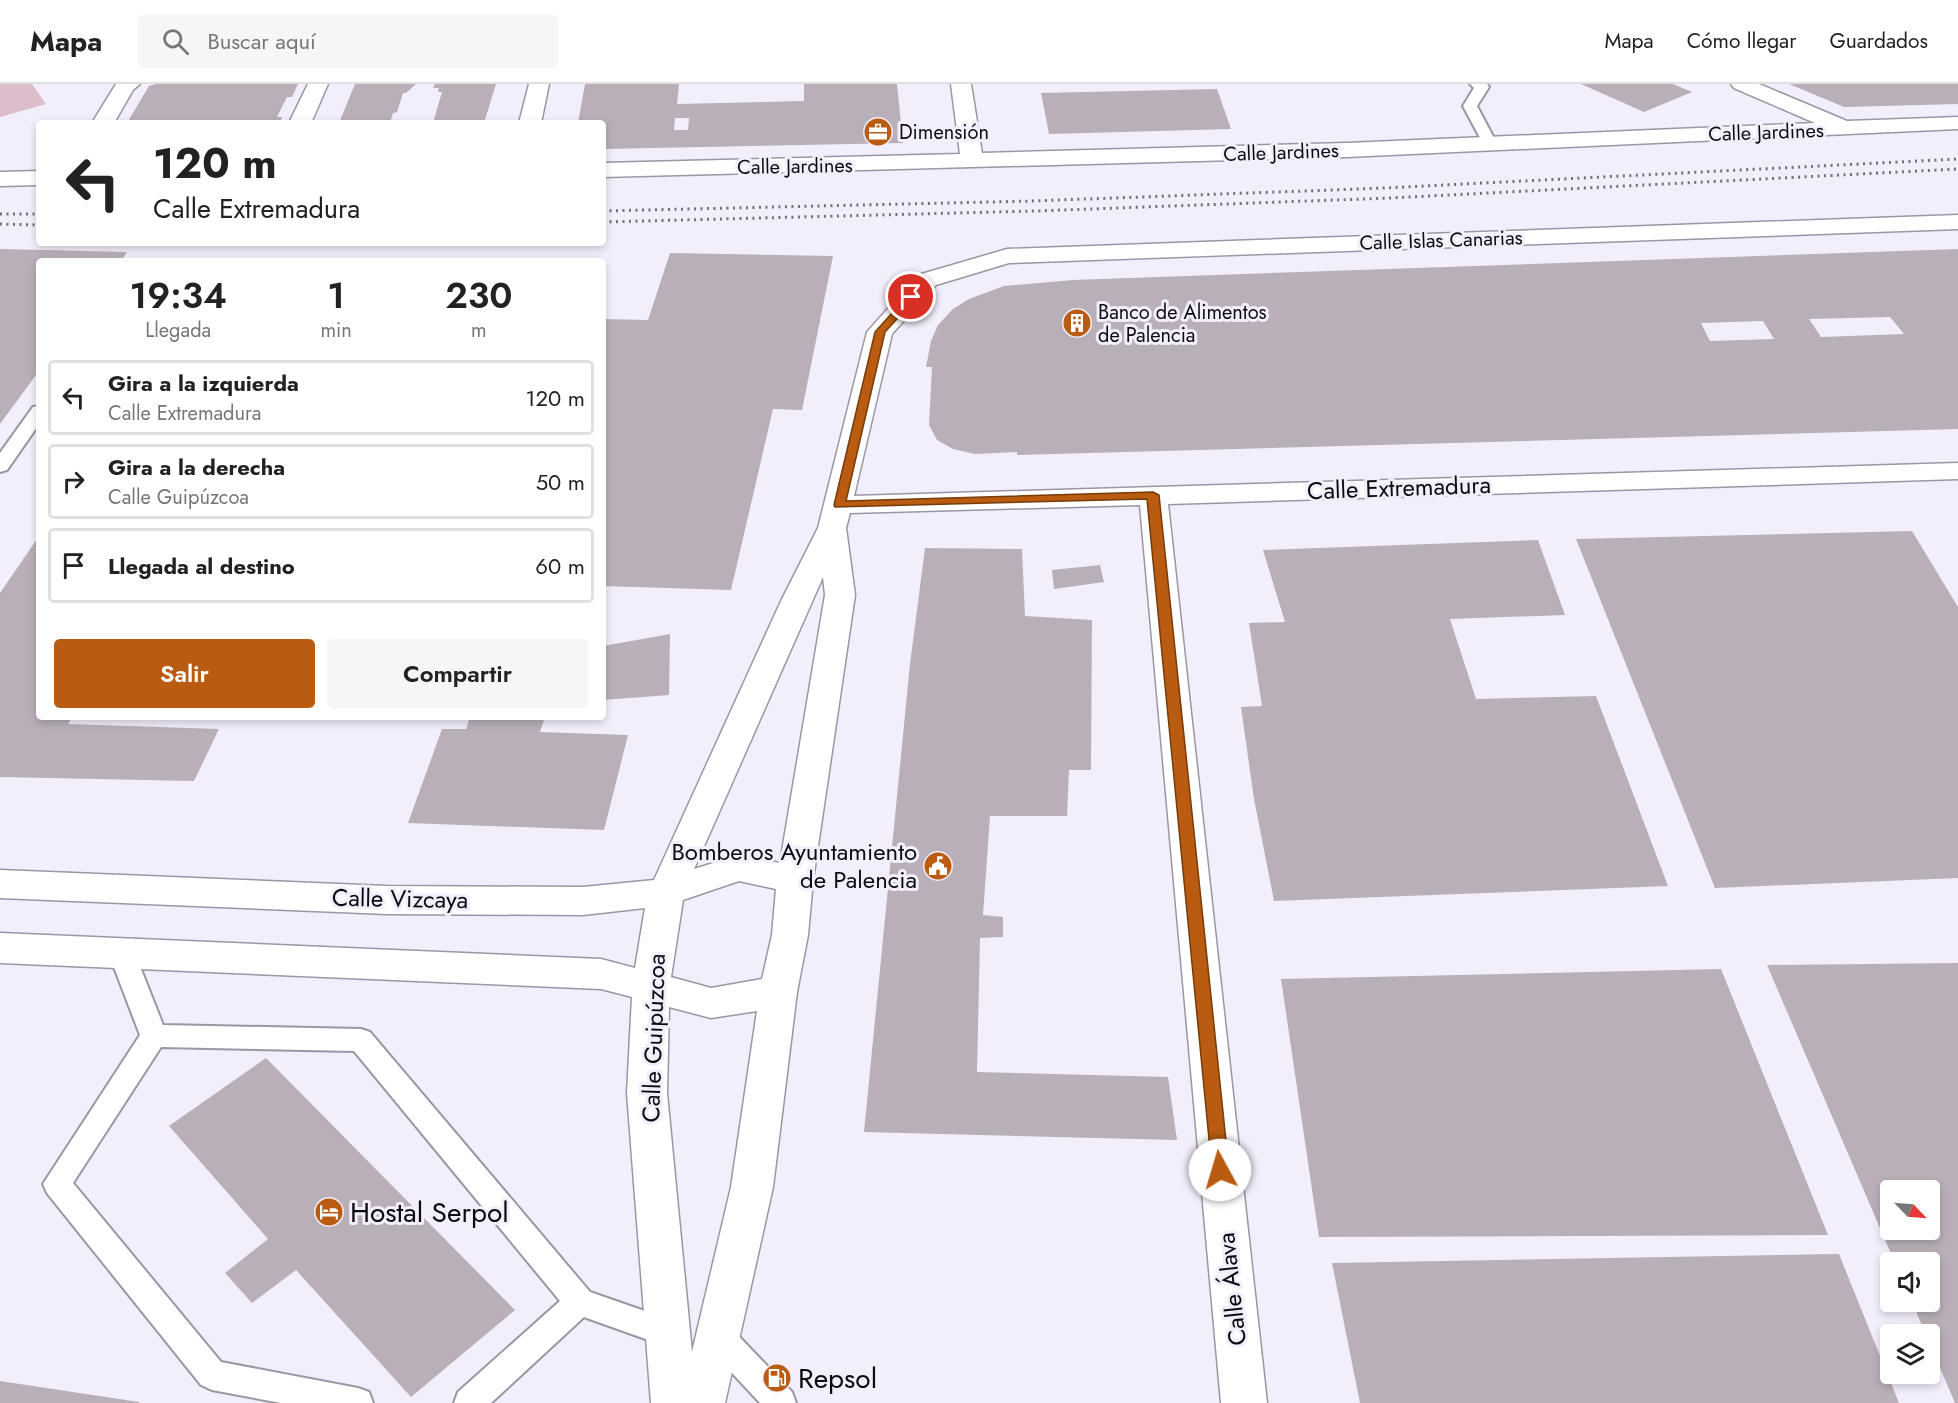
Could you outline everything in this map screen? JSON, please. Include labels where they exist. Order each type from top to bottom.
[{"type":"street","points":[[105,120],[125,86],[130,84]]},
{"type":"street","points":[[301,120],[318,84]]},
{"type":"street","points":[[531,120],[540,84]]},
{"type":"street","points":[[961,84],[972,161]]},
{"type":"street","points":[[1741,84],[1849,129]]},
{"type":"street","name":"Calle Jardines","points":[[606,170],[1491,144],[1958,123]]},
{"type":"street","points":[[0,178],[36,178]]},
{"type":"street","name":"Calle Islas Canarias","points":[[927,280],[1007,256],[1958,222]]},
{"type":"street","name":"Calle Guipúzcoa","points":[[674,1403],[647,1093],[651,986],[666,892],[836,516],[880,332],[927,280]]},
{"type":"street","name":"Calle Extremadura","points":[[836,516],[1153,495],[1958,471]]},
{"type":"street","name":"Calle Álava","points":[[1153,495],[1244,1403]]},
{"type":"street","name":"Calle Guipúzcoa","points":[[702,1403],[752,1187],[778,992],[789,935],[795,880],[840,595],[836,516]]},
{"type":"street","name":"Calle Vizcaya","points":[[0,884],[387,900],[583,901],[666,892],[739,868],[795,880]]},
{"type":"street","points":[[0,948],[601,974],[711,1003],[778,992]]},
{"type":"lane","points":[[1477,84],[1482,87],[1470,106],[1491,144]]},
{"type":"lane","points":[[0,466],[36,415]]},
{"type":"lane","points":[[122,954],[154,1036]]},
{"type":"lane","points":[[154,1036],[361,1040],[580,1302],[668,1333]]},
{"type":"lane","points":[[154,1036],[57,1184],[212,1375],[358,1403]]},
{"type":"lane","points":[[469,1403],[580,1302]]},
{"type":"lane","points":[[717,1335],[781,1403]]},
{"type":"shaded area","points":[[0,84],[32,84],[46,104],[0,117]]},
{"type":"building","points":[[156,84],[298,84],[292,97],[287,97],[277,117],[282,117],[281,120],[129,120],[149,86]]},
{"type":"building","points":[[355,84],[416,84],[403,93],[397,112],[393,113],[391,120],[340,120]]},
{"type":"building","points":[[435,84],[496,84],[485,120],[434,120],[442,92],[438,92],[439,88],[433,88]]},
{"type":"building","points":[[585,84],[679,84],[677,104],[804,101],[804,84],[897,84],[903,143],[606,149],[606,120],[579,120]],"holes":[[[675,118],[689,118],[688,130],[674,130]]]},
{"type":"building","points":[[1581,84],[1673,84],[1692,92],[1644,112]]},
{"type":"building","points":[[1789,84],[1958,84],[1958,104],[1844,107]]},
{"type":"building","points":[[1217,89],[1231,129],[1049,134],[1041,93]]},
{"type":"building","points":[[0,249],[127,252],[123,258],[36,258],[36,375],[0,424]]},
{"type":"building","points":[[1958,249],[1958,429],[1017,455],[1017,452],[975,454],[953,449],[937,440],[929,425],[932,367],[926,367],[931,341],[938,325],[953,309],[969,299],[1004,286],[1073,280]],"holes":[[[1890,317],[1904,334],[1821,337],[1809,319]],[[1763,321],[1774,339],[1710,341],[1701,323]]]},
{"type":"building","points":[[670,253],[833,256],[802,410],[773,409],[731,590],[606,586],[606,319],[648,320]]},
{"type":"building","points":[[1912,531],[1958,607],[1958,878],[1715,888],[1576,539]]},
{"type":"building","points":[[36,540],[36,720],[70,720],[68,724],[219,729],[194,781],[0,777],[0,593]]},
{"type":"building","points":[[1538,540],[1565,615],[1450,619],[1476,699],[1596,696],[1668,886],[1274,901],[1254,799],[1241,707],[1262,706],[1249,623],[1285,622],[1263,550]]},
{"type":"building","name":"Bomberos Ayuntamiento de Palencia","points":[[925,548],[1022,549],[1025,616],[1092,620],[1091,770],[1069,770],[1067,816],[990,816],[983,915],[1003,917],[1003,937],[980,938],[977,1072],[1168,1077],[1177,1140],[864,1132],[910,664]]},
{"type":"building","points":[[1100,565],[1104,582],[1054,589],[1052,570]]},
{"type":"building","points":[[670,634],[669,695],[606,700],[606,645]]},
{"type":"building","points":[[469,720],[544,720],[540,732],[628,735],[604,830],[408,823],[442,729],[466,729]]},
{"type":"building","points":[[1958,963],[1958,1403],[1955,1403],[1940,1368],[1940,1324],[1921,1324],[1916,1312],[1940,1312],[1940,1252],[1890,1252],[1885,1240],[1940,1240],[1940,1180],[1880,1180],[1880,1228],[1767,965]]},
{"type":"building","points":[[1721,969],[1828,1235],[1319,1237],[1281,979]]},
{"type":"building","points":[[266,1058],[515,1310],[411,1397],[296,1270],[252,1303],[225,1273],[268,1239],[169,1126]]},
{"type":"building","points":[[1839,1254],[1880,1356],[1880,1384],[1891,1384],[1899,1403],[1360,1403],[1332,1263]]},
{"type":"building","points":[[0,1381],[139,1402],[139,1403],[0,1403]]},
{"type":"railway","points":[[606,211],[1033,201],[1385,188],[1958,159]]},
{"type":"railway","points":[[606,222],[1035,211],[1390,198],[1958,169]]},
{"type":"railway","points":[[0,214],[36,214]]},
{"type":"railway","points":[[0,224],[36,225]]},
{"type":"place","name":"Dimensión","points":[[878,132]]},
{"type":"place","name":"Banco de Alimentos de Palencia","points":[[1077,323]]},
{"type":"place","name":"Bomberos Ayuntamiento de Palencia","points":[[938,866]]},
{"type":"place","name":"Hostal Serpol","points":[[329,1212]]},
{"type":"place","name":"Repsol","points":[[777,1378]]},
{"type":"route","points":[[911,297],[880,332],[840,505],[1153,495],[1220,1170]]}]
